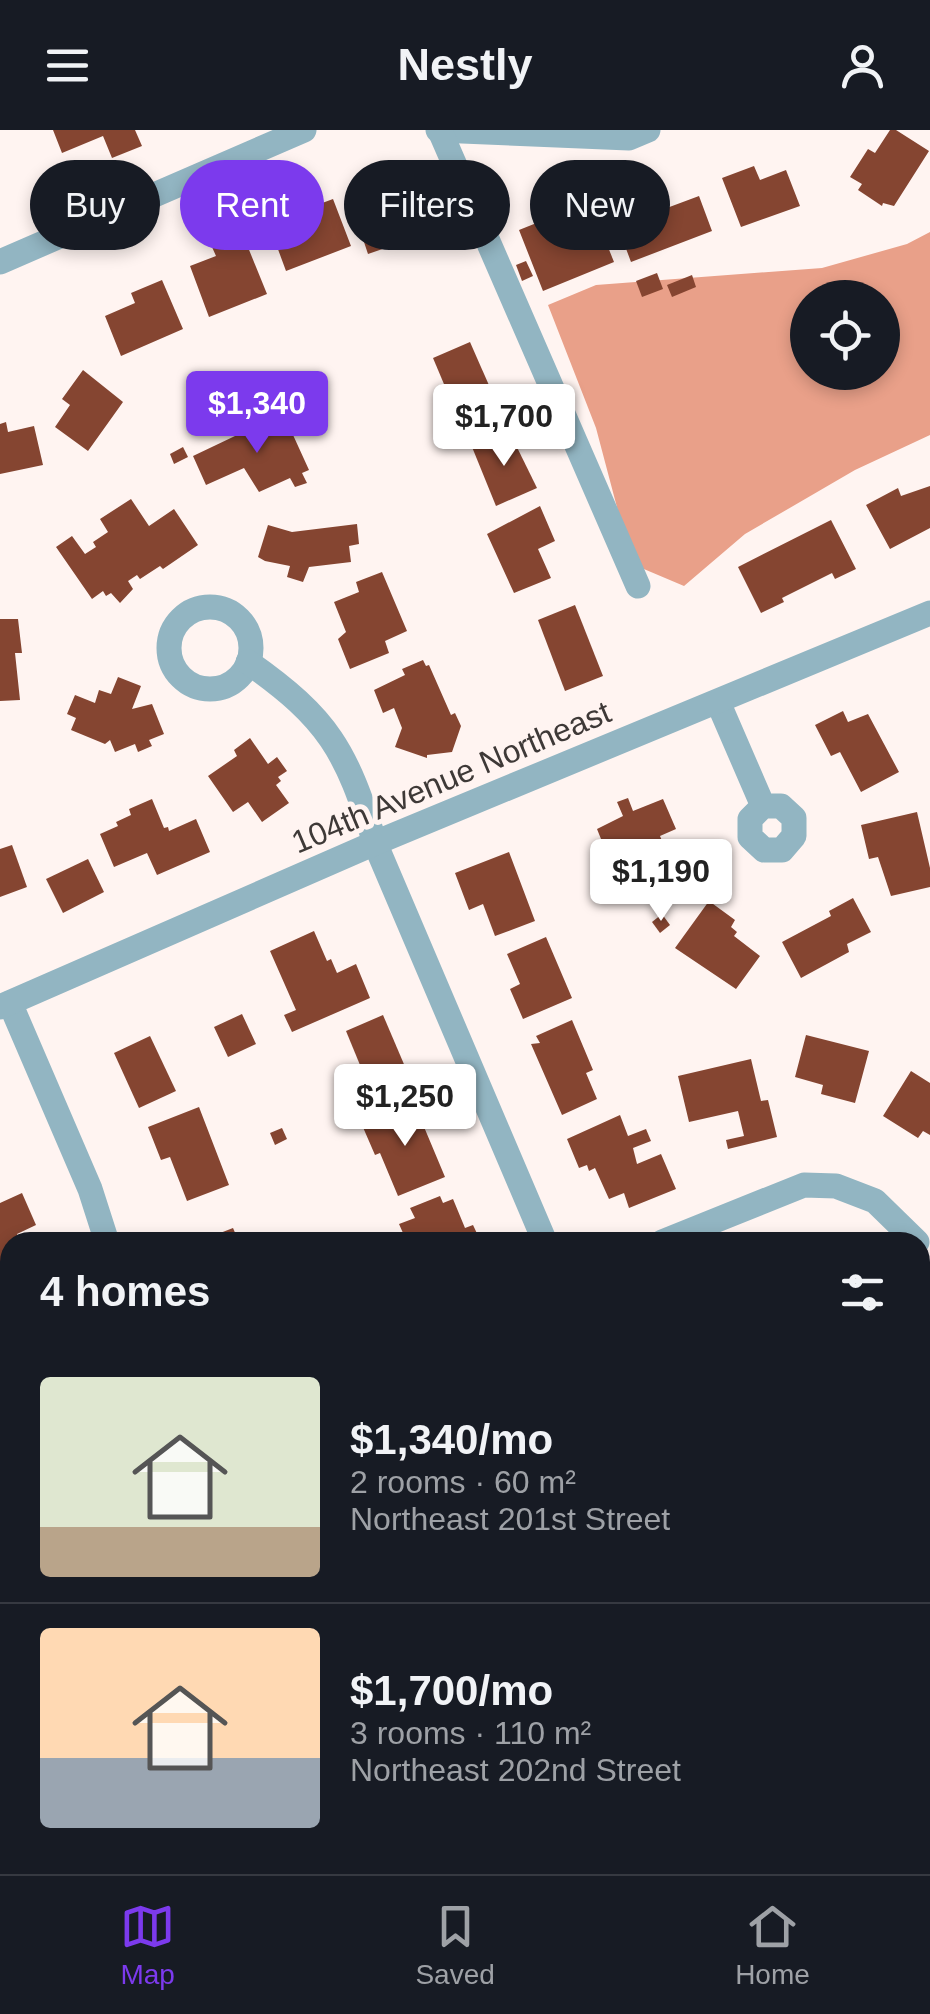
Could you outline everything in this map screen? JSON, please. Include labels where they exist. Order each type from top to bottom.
[{"type":"street","points":[[0,262],[304,130]]},
{"type":"street","points":[[638,586],[439,130],[629,138],[648,130]]},
{"type":"street","name":"104th Avenue Northeast","points":[[5,1005],[375,843],[930,613]]},
{"type":"street","points":[[248,662],[288,690],[328,733],[358,790],[375,843],[540,1232]]},
{"type":"street","points":[[718,702],[763,806]]},
{"type":"street","points":[[5,1005],[90,1189],[104,1232]]},
{"type":"street","points":[[687,1232],[804,1185],[836,1186],[874,1201],[906,1232]]},
{"type":"shaded area","points":[[930,232],[930,435],[855,470],[745,534],[684,586],[632,564],[596,428],[548,305],[596,285],[822,268],[907,244]]},
{"type":"building","points":[[53,130],[135,130],[142,146],[112,158],[103,136],[62,153]]},
{"type":"building","points":[[890,130],[929,151],[894,206],[882,206],[858,190],[862,184],[850,177],[868,149],[875,153]]},
{"type":"building","points":[[754,166],[760,180],[786,170],[800,206],[741,227],[722,178]]},
{"type":"building","points":[[699,196],[712,231],[670,247],[670,207]]},
{"type":"building","points":[[333,199],[344,228],[344,249],[286,271],[278,250],[324,250],[324,202]]},
{"type":"building","points":[[530,226],[530,250],[609,250],[614,262],[543,291],[519,230]]},
{"type":"building","points":[[213,250],[249,250],[267,294],[209,317],[190,266],[216,256]]},
{"type":"building","points":[[627,250],[662,250],[631,262]]},
{"type":"building","points":[[526,261],[533,276],[522,281],[516,265]]},
{"type":"building","points":[[657,273],[663,289],[642,297],[636,281]]},
{"type":"building","points":[[692,275],[696,287],[672,297],[667,285]]},
{"type":"building","points":[[162,280],[183,329],[121,356],[105,316],[135,303],[131,293]]},
{"type":"building","points":[[470,342],[495,399],[457,415],[433,358]]},
{"type":"building","points":[[83,370],[123,402],[88,451],[55,427],[70,405],[62,399]]},
{"type":"building","points":[[239,377],[250,405],[230,413],[218,385]]},
{"type":"building","points":[[283,413],[309,470],[302,473],[307,483],[295,487],[290,478],[259,492],[244,468],[206,485],[193,456]]},
{"type":"building","points":[[6,422],[8,432],[34,426],[43,465],[0,474],[0,424]]},
{"type":"building","points":[[509,431],[537,488],[496,506],[472,447]]},
{"type":"building","points":[[183,447],[188,457],[174,464],[170,454]]},
{"type":"building","points":[[930,486],[930,528],[890,549],[866,505],[898,488],[901,496]]},
{"type":"building","points":[[131,499],[149,526],[174,509],[198,545],[163,569],[160,566],[140,579],[137,575],[128,581],[133,589],[120,603],[103,591],[92,599],[56,547],[72,536],[85,554],[96,547],[93,542],[108,532],[100,519]]},
{"type":"building","points":[[540,506],[555,541],[538,549],[551,578],[514,593],[487,534]]},
{"type":"building","points":[[831,520],[856,569],[835,579],[832,573],[761,613],[738,567]]},
{"type":"building","points":[[357,524],[359,544],[349,546],[351,562],[309,567],[303,582],[287,577],[290,566],[258,557],[268,525],[292,532]]},
{"type":"building","points":[[382,572],[407,631],[385,641],[389,653],[350,669],[338,639],[346,632],[334,602],[359,592],[356,582]]},
{"type":"building","points":[[575,605],[603,676],[565,691],[538,620]]},
{"type":"building","points":[[0,619],[18,619],[22,653],[15,653],[20,700],[0,701]]},
{"type":"building","points":[[423,660],[429,665],[451,715],[455,713],[461,726],[452,752],[427,758],[395,747],[402,728],[394,708],[383,713],[374,690],[405,675],[402,669]]},
{"type":"building","points":[[118,677],[141,686],[132,709],[152,704],[164,734],[149,740],[152,746],[138,752],[135,744],[115,752],[110,740],[105,744],[71,730],[76,718],[67,714],[75,695],[95,703],[99,690],[111,694]]},
{"type":"building","points":[[843,711],[848,722],[868,714],[899,772],[861,792],[840,752],[831,756],[815,725]]},
{"type":"building","points":[[250,738],[268,764],[277,757],[287,771],[278,777],[281,781],[276,785],[289,803],[262,822],[248,802],[233,812],[208,776],[237,756],[234,750]]},
{"type":"building","points":[[628,798],[633,811],[663,799],[676,829],[660,836],[668,855],[685,847],[699,881],[644,904],[618,844],[605,849],[597,829],[623,816],[617,802]]},
{"type":"building","points":[[152,799],[164,828],[169,831],[196,819],[210,852],[157,875],[147,853],[114,867],[100,834],[131,815],[129,809]]},
{"type":"building","points":[[917,812],[930,868],[930,887],[891,896],[878,857],[869,859],[861,825]]},
{"type":"building","points":[[12,845],[27,887],[0,897],[0,849]]},
{"type":"building","points":[[509,852],[535,921],[495,936],[483,904],[469,910],[455,873]]},
{"type":"building","points":[[88,859],[104,892],[63,913],[46,879]]},
{"type":"building","points":[[853,898],[871,932],[847,944],[849,952],[801,978],[782,942],[831,916],[829,911]]},
{"type":"building","points":[[709,901],[735,920],[731,927],[737,932],[734,936],[760,956],[736,989],[675,948]]},
{"type":"building","points":[[662,914],[670,925],[660,933],[652,922]]},
{"type":"building","points":[[314,931],[327,961],[331,959],[337,973],[356,964],[370,998],[292,1032],[284,1015],[296,1010],[270,951]]},
{"type":"building","points":[[546,937],[572,998],[523,1019],[510,989],[520,984],[507,954]]},
{"type":"building","points":[[242,1014],[256,1044],[228,1057],[214,1027]]},
{"type":"building","points":[[383,1015],[412,1083],[374,1099],[346,1031]]},
{"type":"building","points":[[572,1020],[593,1070],[586,1073],[597,1099],[562,1115],[531,1044],[540,1043],[536,1036]]},
{"type":"building","points":[[806,1035],[869,1051],[855,1103],[821,1094],[823,1085],[795,1077]]},
{"type":"building","points":[[150,1036],[176,1091],[139,1108],[114,1053]]},
{"type":"building","points":[[751,1059],[761,1101],[768,1100],[777,1137],[728,1149],[726,1140],[744,1136],[738,1111],[689,1122],[678,1076]]},
{"type":"building","points":[[911,1071],[930,1083],[930,1135],[923,1131],[918,1138],[883,1116]]},
{"type":"building","points":[[414,1103],[445,1177],[398,1196],[380,1153],[375,1155],[362,1125]]},
{"type":"building","points":[[199,1107],[229,1185],[187,1201],[170,1157],[161,1160],[148,1127]]},
{"type":"building","points":[[620,1115],[628,1136],[646,1129],[651,1141],[633,1148],[637,1164],[661,1154],[676,1189],[629,1208],[624,1193],[609,1199],[595,1168],[579,1168],[567,1139]]},
{"type":"building","points":[[282,1128],[287,1139],[275,1145],[270,1133]]},
{"type":"building","points":[[22,1193],[36,1225],[21,1232],[0,1232],[0,1203]]},
{"type":"building","points":[[440,1196],[443,1203],[453,1199],[465,1228],[473,1225],[476,1232],[403,1232],[399,1224],[415,1218],[410,1208]]}]
